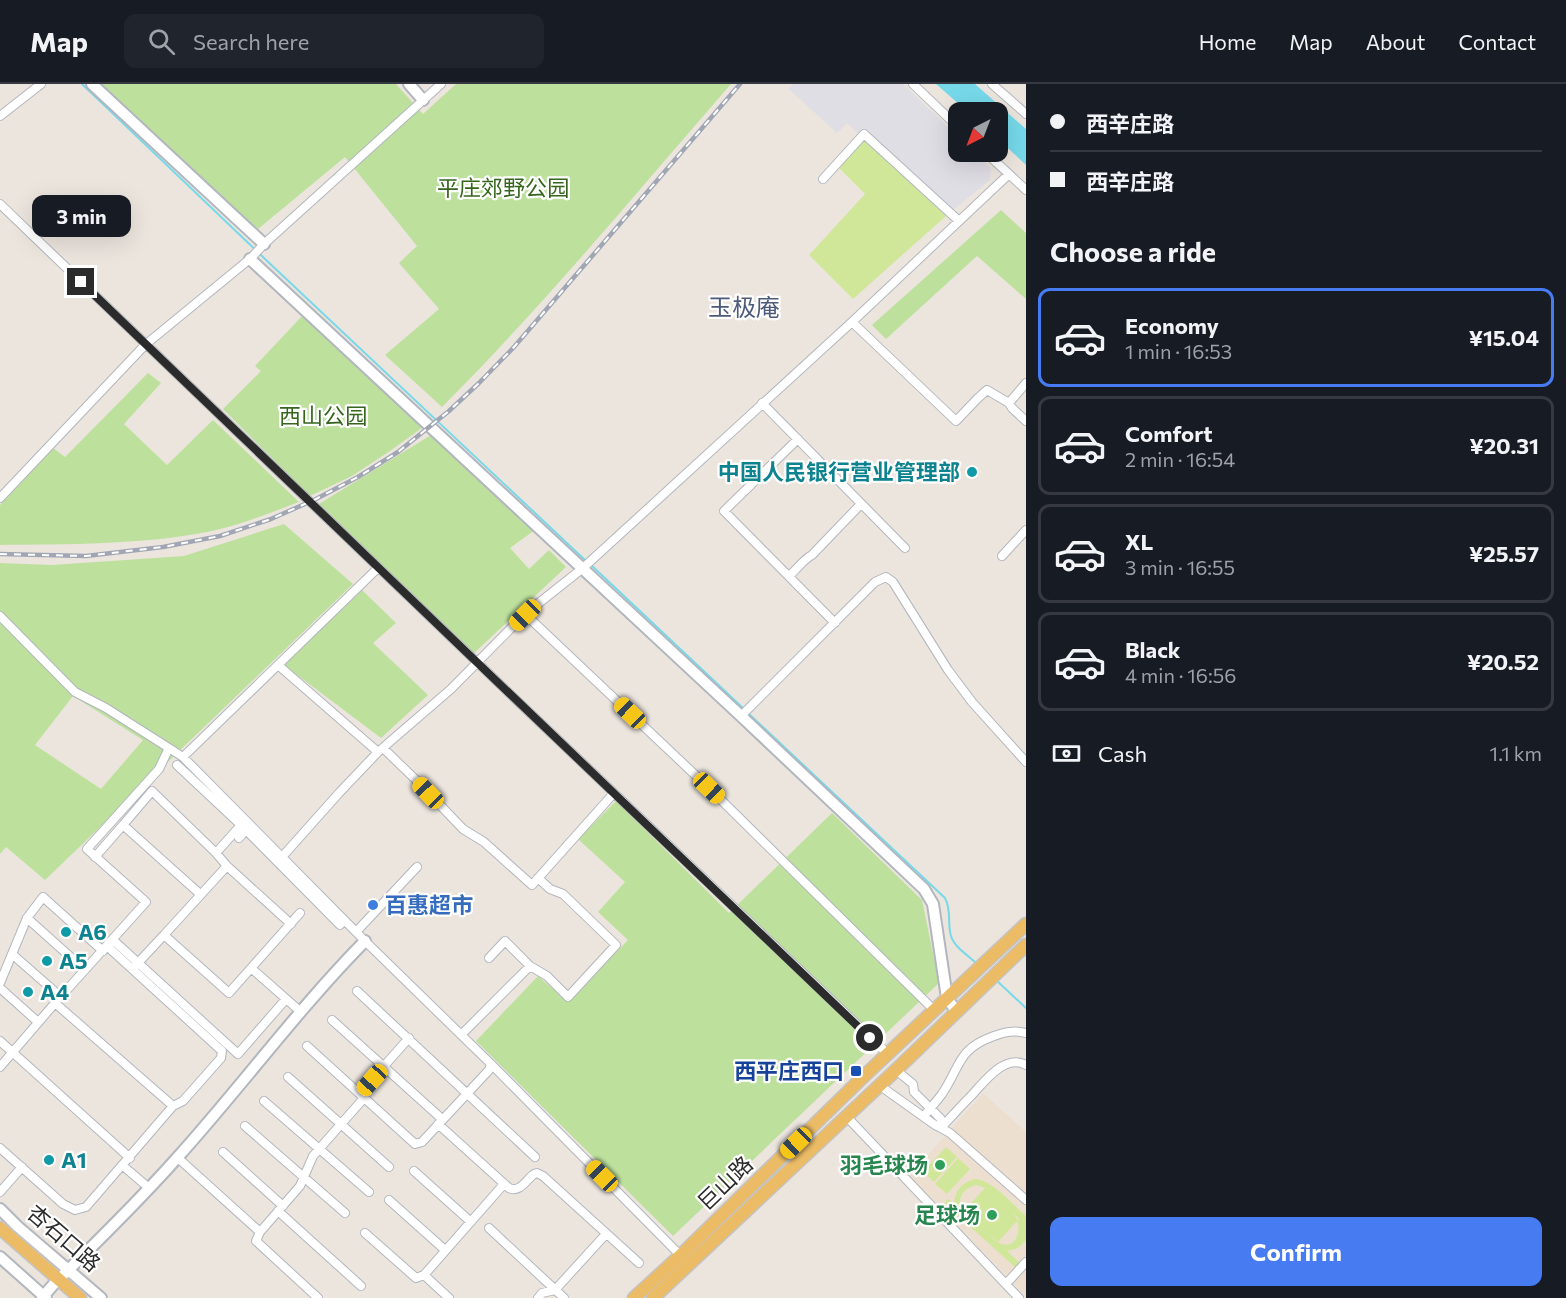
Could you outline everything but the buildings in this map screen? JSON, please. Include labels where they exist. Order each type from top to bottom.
[{"type":"main road","name":"巨山路","points":[[653,1298],[686,1259],[888,1054],[1026,924]]},
{"type":"main road","name":"巨山路","points":[[634,1298],[686,1259],[846,1116],[1026,945]]},
{"type":"main road","name":"杏石口路","points":[[0,1228],[56,1282],[68,1298]]},
{"type":"main road","name":"杏石口路","points":[[0,1239],[80,1298]]},
{"type":"street","points":[[0,116],[41,84]]},
{"type":"street","points":[[92,84],[264,244]]},
{"type":"street","points":[[409,84],[423,100]]},
{"type":"street","points":[[0,498],[145,345],[250,259],[441,84]]},
{"type":"street","points":[[913,84],[948,117]]},
{"type":"street","points":[[992,84],[1026,114]]},
{"type":"street","points":[[823,179],[864,134],[958,221]]},
{"type":"street","points":[[995,162],[1026,190]]},
{"type":"street","points":[[282,857],[380,750],[451,689],[525,615],[583,568],[852,322],[1008,174]]},
{"type":"street","points":[[0,204],[888,1054]]},
{"type":"street","points":[[250,259],[924,889],[933,904],[947,998],[956,1011]]},
{"type":"street","points":[[852,322],[956,421],[987,390],[1009,403],[1026,421]]},
{"type":"street","points":[[1009,403],[1026,383]]},
{"type":"street","points":[[762,403],[906,549]]},
{"type":"street","points":[[798,439],[724,511],[835,623]]},
{"type":"street","points":[[789,576],[861,504]]},
{"type":"street","points":[[1002,556],[1026,530]]},
{"type":"street","points":[[183,757],[378,568]]},
{"type":"street","points":[[741,716],[875,582],[886,577],[893,582],[948,670],[972,702],[1024,757]]},
{"type":"street","points":[[525,615],[717,796],[934,1010]]},
{"type":"street","points":[[0,616],[75,692],[106,708],[183,757],[686,1259]]},
{"type":"street","points":[[278,665],[415,779],[463,829],[484,843],[532,885],[614,793]]},
{"type":"street","points":[[0,1067],[146,902],[87,849],[159,769],[169,748]]},
{"type":"street","points":[[177,765],[340,925]]},
{"type":"street","points":[[95,857],[152,792],[227,866],[291,924]]},
{"type":"street","points":[[123,825],[200,894]]},
{"type":"street","points":[[239,838],[243,828]]},
{"type":"street","points":[[216,853],[243,828]]},
{"type":"street","points":[[136,966],[227,866]]},
{"type":"street","points":[[356,932],[417,867]]},
{"type":"street","points":[[489,958],[505,942],[530,966],[547,976],[568,997],[616,945],[563,894],[550,889],[538,878]]},
{"type":"street","points":[[0,983],[27,918],[44,897],[136,966],[238,1054],[286,999]]},
{"type":"street","points":[[164,934],[226,995],[300,913]]},
{"type":"street","points":[[27,918],[85,970]]},
{"type":"street","points":[[0,1257],[44,1297],[178,1158],[301,1012],[365,941]]},
{"type":"street","points":[[12,954],[173,1107]]},
{"type":"street","points":[[0,1149],[63,1204],[75,1210],[86,1207],[173,1107],[183,1101],[221,1058],[222,1051],[136,966]]},
{"type":"street","points":[[461,1035],[530,966]]},
{"type":"street","points":[[251,968],[301,1012]]},
{"type":"street","points":[[0,988],[38,1022]]},
{"type":"street","points":[[357,992],[535,1157]]},
{"type":"street","points":[[332,1020],[509,1188],[516,1190],[534,1174],[540,1174],[639,1263]]},
{"type":"street","points":[[924,1116],[942,1093],[960,1059],[973,1045],[980,1040],[1004,1032],[1026,1033]]},
{"type":"street","points":[[318,1298],[256,1241],[260,1232],[300,1186],[313,1156],[409,1038]]},
{"type":"street","points":[[0,1041],[130,1158]]},
{"type":"street","points":[[307,1046],[415,1144],[422,1143],[489,1070],[491,1064]]},
{"type":"street","points":[[941,1128],[993,1072],[1006,1064],[1020,1062],[1026,1065]]},
{"type":"street","points":[[896,1070],[913,1084],[914,1092],[941,1119],[941,1128]]},
{"type":"street","points":[[288,1077],[389,1167]]},
{"type":"street","points":[[879,1085],[935,1125],[942,1126],[941,1128],[950,1133],[1026,1200]]},
{"type":"street","points":[[904,1104],[914,1092]]},
{"type":"street","points":[[264,1101],[369,1192]]},
{"type":"street","points":[[846,1116],[1019,1298]]},
{"type":"street","points":[[246,1126],[345,1213]]},
{"type":"street","points":[[223,1152],[361,1286]]},
{"type":"street","points":[[178,1158],[260,1232]]},
{"type":"street","points":[[122,1166],[149,1188]]},
{"type":"street","points":[[0,1192],[21,1167]]},
{"type":"street","points":[[414,1172],[471,1222]]},
{"type":"street","points":[[365,1233],[416,1278],[424,1275],[504,1184]]},
{"type":"street","points":[[389,1200],[445,1250]]},
{"type":"street","name":"杏石口路","points":[[0,1209],[101,1298]]},
{"type":"street","points":[[489,1228],[564,1298]]},
{"type":"street","points":[[538,1298],[542,1293],[555,1290],[606,1234]]},
{"type":"street","points":[[1006,1284],[1026,1262]]},
{"type":"street","points":[[1019,1270],[1026,1277]]},
{"type":"street","points":[[424,1275],[449,1298]]},
{"type":"shaded area","points":[[793,84],[903,84],[948,127],[948,162],[985,162],[991,168],[990,180],[946,216],[847,123],[837,133],[789,89]]},
{"type":"shaded area","points":[[983,1093],[1026,1132],[1026,1296],[909,1176]]},
{"type":"green space","name":"平庄郊野公园","points":[[101,84],[396,84],[423,114],[456,84],[731,84],[553,289],[442,407],[385,355],[439,309],[399,263],[417,246],[345,157],[258,229]]},
{"type":"green space","points":[[864,140],[946,216],[853,299],[809,255],[865,194],[839,168]]},
{"type":"green space","points":[[1001,210],[1026,233],[1026,299],[977,256],[886,339],[872,325]]},
{"type":"green space","name":"西山公园","points":[[304,314],[426,425],[352,476],[310,496],[223,409],[261,371],[255,366]]},
{"type":"green space","points":[[148,373],[161,383],[124,424],[167,465],[213,420],[299,502],[230,526],[181,536],[104,543],[0,545],[0,505],[53,448],[65,457]]},
{"type":"green space","points":[[431,435],[535,530],[510,548],[529,569],[549,550],[566,567],[473,654],[319,504]]},
{"type":"green space","points":[[284,524],[353,584],[45,880],[6,847],[0,854],[0,563],[52,565],[184,556]],"holes":[[[73,696],[143,740],[101,789],[35,745]]]},
{"type":"green space","points":[[362,590],[396,623],[373,643],[428,695],[381,738],[284,665]]},
{"type":"green space","points":[[616,801],[729,913],[832,813],[922,900],[939,983],[673,1236],[476,1041],[538,976],[568,1002],[628,940],[598,912],[625,882],[578,839]]},
{"type":"green space","name":"羽毛球场","points":[[946,1147],[957,1157],[934,1182],[923,1172]]},
{"type":"green space","points":[[958,1158],[970,1169],[947,1194],[935,1184]]},
{"type":"green space","points":[[974,1179],[987,1183],[1002,1193],[1026,1216],[1026,1240],[1018,1248],[1007,1251],[1021,1264],[1017,1269],[944,1203],[948,1199],[954,1204],[957,1191]],"holes":[[[976,1185],[985,1188],[963,1212],[960,1199],[967,1189]],[[1017,1221],[1015,1240],[1010,1244],[997,1242],[989,1235],[998,1242]]]},
{"type":"water","points":[[936,84],[975,84],[995,102],[957,102]]},
{"type":"water","points":[[1008,113],[1026,129],[1026,165],[1008,148]]},
{"type":"waterway","points":[[82,84],[586,561]]},
{"type":"waterway","points":[[591,565],[744,709]]},
{"type":"waterway","points":[[748,713],[945,898],[953,940],[958,948],[977,964]]},
{"type":"waterway","points":[[995,979],[1026,1008]]},
{"type":"railway","points":[[0,554],[86,556],[163,547],[220,536],[271,519],[316,499],[398,452],[449,411],[514,347],[740,84]]},
{"type":"place","name":"中国人民银行营业管理部","points":[[972,472]]},
{"type":"place","name":"百惠超市","points":[[373,905]]},
{"type":"place","name":"A6","points":[[66,932]]},
{"type":"place","name":"A5","points":[[47,961]]},
{"type":"place","name":"A4","points":[[28,992]]},
{"type":"place","name":"西平庄西口","points":[[856,1071]]},
{"type":"place","name":"A1","points":[[49,1160]]},
{"type":"place","name":"羽毛球场","points":[[940,1165]]},
{"type":"place","name":"足球场","points":[[992,1215]]},
{"type":"district","name":"玉极庵","points":[[744,308]]},
{"type":"route","points":[[81,282],[870,1038]]}]
